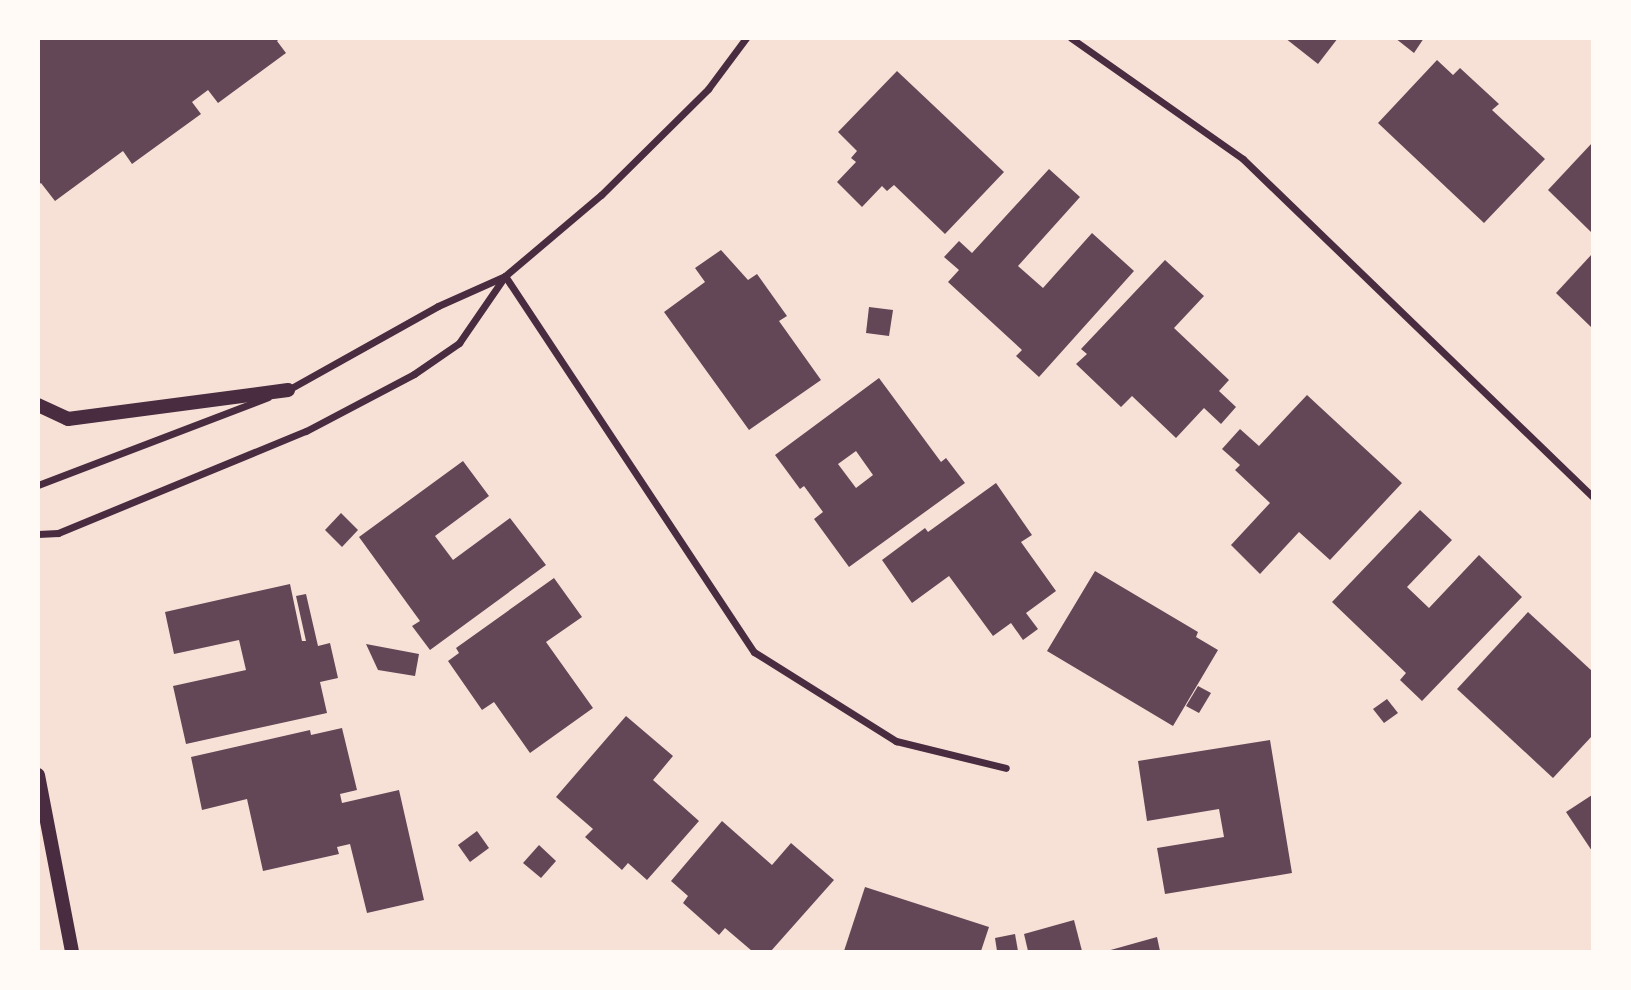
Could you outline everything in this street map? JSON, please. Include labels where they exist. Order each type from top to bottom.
[{"type":"main road","points":[[38,405],[68,419],[288,390]]},
{"type":"main road","points":[[38,775],[72,951]]},
{"type":"street","points":[[38,534],[58,533],[306,431],[414,374],[459,343],[505,276],[601,195],[699,98],[746,38]]},
{"type":"street","points":[[1071,38],[1243,159],[1592,496]]},
{"type":"street","points":[[38,485],[288,390],[438,306],[505,276]]},
{"type":"street","points":[[505,276],[754,652],[896,741],[1006,768]]},
{"type":"building","points":[[43,38],[280,38],[277,41],[286,53],[218,103],[208,90],[192,102],[201,114],[132,164],[123,151],[55,201],[41,183],[38,185],[38,41]]},
{"type":"building","points":[[1285,38],[1338,38],[1318,64]]},
{"type":"building","points":[[1395,38],[1424,38],[1414,53]]},
{"type":"building","points":[[1437,60],[1453,75],[1460,68],[1499,104],[1492,110],[1545,159],[1484,223],[1378,123]]},
{"type":"building","points":[[897,71],[1004,172],[945,234],[894,185],[887,191],[882,186],[862,207],[837,182],[856,162],[851,158],[857,151],[838,132]]},
{"type":"building","points":[[1592,143],[1592,233],[1548,190]]},
{"type":"building","points":[[1049,169],[1080,197],[1018,266],[1043,288],[1092,233],[1134,271],[1039,377],[1016,356],[1022,350],[948,282],[959,270],[944,257],[959,241],[972,253]]},
{"type":"building","points":[[721,250],[748,280],[757,274],[787,316],[779,321],[821,380],[749,430],[664,312],[705,282],[695,268]]},
{"type":"building","points":[[1592,254],[1592,328],[1556,293]]},
{"type":"building","points":[[1165,260],[1204,296],[1174,328],[1229,380],[1219,391],[1236,407],[1221,424],[1204,408],[1176,438],[1132,396],[1121,407],[1076,364],[1087,354],[1081,349]]},
{"type":"building","points":[[869,307],[893,310],[889,336],[866,333]]},
{"type":"building","points":[[879,378],[941,462],[946,458],[965,483],[849,567],[814,519],[823,512],[804,486],[800,489],[775,455]],"holes":[[[856,451],[873,475],[856,488],[838,464]]]},
{"type":"building","points":[[1307,395],[1402,483],[1330,560],[1299,532],[1260,574],[1231,545],[1270,503],[1235,470],[1240,465],[1222,449],[1240,429],[1259,446]]},
{"type":"building","points":[[463,461],[489,496],[435,536],[453,560],[510,518],[546,565],[430,650],[412,626],[420,621],[359,537]]},
{"type":"building","points":[[996,483],[1032,535],[1021,542],[1056,591],[1026,613],[1038,629],[1023,640],[1011,623],[993,636],[949,576],[912,603],[882,560],[925,528],[928,532]]},
{"type":"building","points":[[1420,510],[1452,540],[1407,587],[1429,608],[1479,555],[1522,597],[1422,701],[1400,680],[1406,673],[1332,602]]},
{"type":"building","points":[[341,513],[358,530],[342,547],[325,530]]},
{"type":"building","points":[[1095,571],[1198,632],[1196,637],[1218,650],[1173,726],[1047,651]]},
{"type":"building","points":[[554,578],[582,617],[546,642],[593,708],[530,753],[494,702],[482,710],[448,661],[459,653],[456,648]]},
{"type":"building","points":[[290,584],[302,641],[306,641],[296,596],[306,594],[318,646],[330,643],[338,678],[320,682],[327,713],[186,744],[173,686],[246,670],[239,640],[174,654],[165,612]]},
{"type":"building","points":[[1528,612],[1592,671],[1592,736],[1553,778],[1457,689]]},
{"type":"building","points":[[366,644],[419,654],[415,676],[378,670]]},
{"type":"building","points":[[1198,686],[1211,693],[1199,713],[1186,706]]},
{"type":"building","points":[[1387,699],[1398,713],[1384,723],[1373,709]]},
{"type":"building","points":[[626,716],[673,756],[653,780],[699,821],[647,880],[628,863],[622,870],[585,837],[593,829],[556,797]]},
{"type":"building","points":[[342,728],[357,790],[340,794],[342,803],[399,790],[424,900],[367,913],[350,844],[337,847],[339,854],[263,871],[247,799],[202,810],[191,757],[310,730],[311,735]]},
{"type":"building","points":[[1270,740],[1292,873],[1165,894],[1157,848],[1224,837],[1219,809],[1147,821],[1138,761]]},
{"type":"building","points":[[1592,795],[1592,851],[1566,812]]},
{"type":"building","points":[[722,821],[772,865],[791,843],[834,880],[771,951],[752,951],[725,928],[719,935],[683,903],[688,896],[671,881]]},
{"type":"building","points":[[477,831],[489,848],[470,862],[458,845]]},
{"type":"building","points":[[539,845],[556,861],[541,878],[523,863]]},
{"type":"building","points":[[865,887],[989,927],[981,951],[844,951]]},
{"type":"building","points":[[1074,920],[1082,951],[1028,951],[1024,934]]},
{"type":"building","points":[[1015,934],[1018,951],[997,951],[995,938]]},
{"type":"building","points":[[1157,937],[1160,951],[1107,951]]}]
